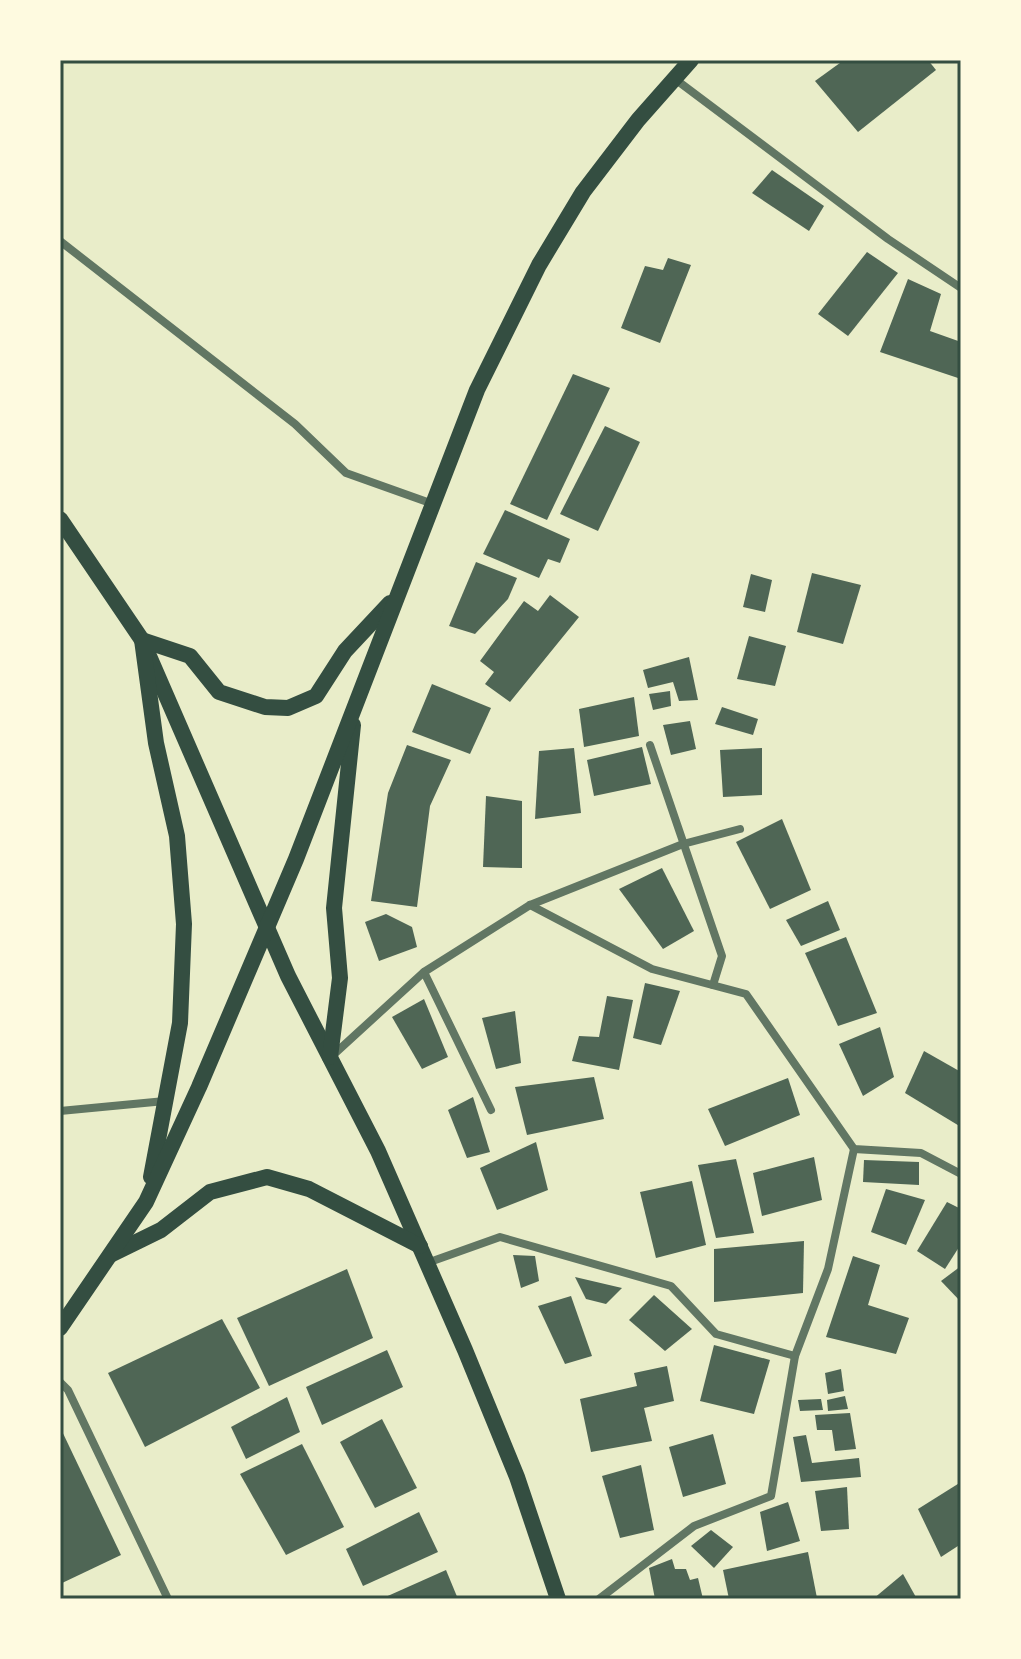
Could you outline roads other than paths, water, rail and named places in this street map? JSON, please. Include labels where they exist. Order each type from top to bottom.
[{"type":"main road","points":[[60,1328],[146,1202],[268,926],[477,390],[539,265],[583,192],[638,120],[691,60]]},
{"type":"main road","points":[[60,519],[142,640],[288,976],[378,1151],[517,1477],[558,1599]]},
{"type":"main road","points":[[142,640],[190,656],[219,692],[265,707],[288,708],[316,696],[345,651],[398,594]]},
{"type":"main road","points":[[142,640],[156,743],[177,836],[184,924],[180,1023],[146,1202]]},
{"type":"main road","points":[[330,1057],[340,978],[334,908],[355,703]]},
{"type":"main road","points":[[110,1255],[161,1230],[210,1192],[267,1177],[309,1189],[420,1246]]},
{"type":"street","points":[[675,79],[888,239],[961,288]]},
{"type":"street","points":[[60,241],[295,424],[346,473],[433,504]]},
{"type":"street","points":[[650,745],[722,956],[713,985]]},
{"type":"street","points":[[330,1057],[424,972],[530,905],[683,844],[740,829]]},
{"type":"street","points":[[530,905],[652,969],[746,994],[854,1149],[828,1269],[795,1356],[771,1496],[694,1526],[599,1599]]},
{"type":"street","points":[[424,972],[491,1110]]},
{"type":"street","points":[[60,1111],[165,1101]]},
{"type":"street","points":[[854,1149],[921,1153],[961,1174]]},
{"type":"street","points":[[427,1263],[500,1237],[671,1286],[716,1334],[795,1356]]},
{"type":"street","points":[[60,1382],[68,1390],[168,1599]]}]
